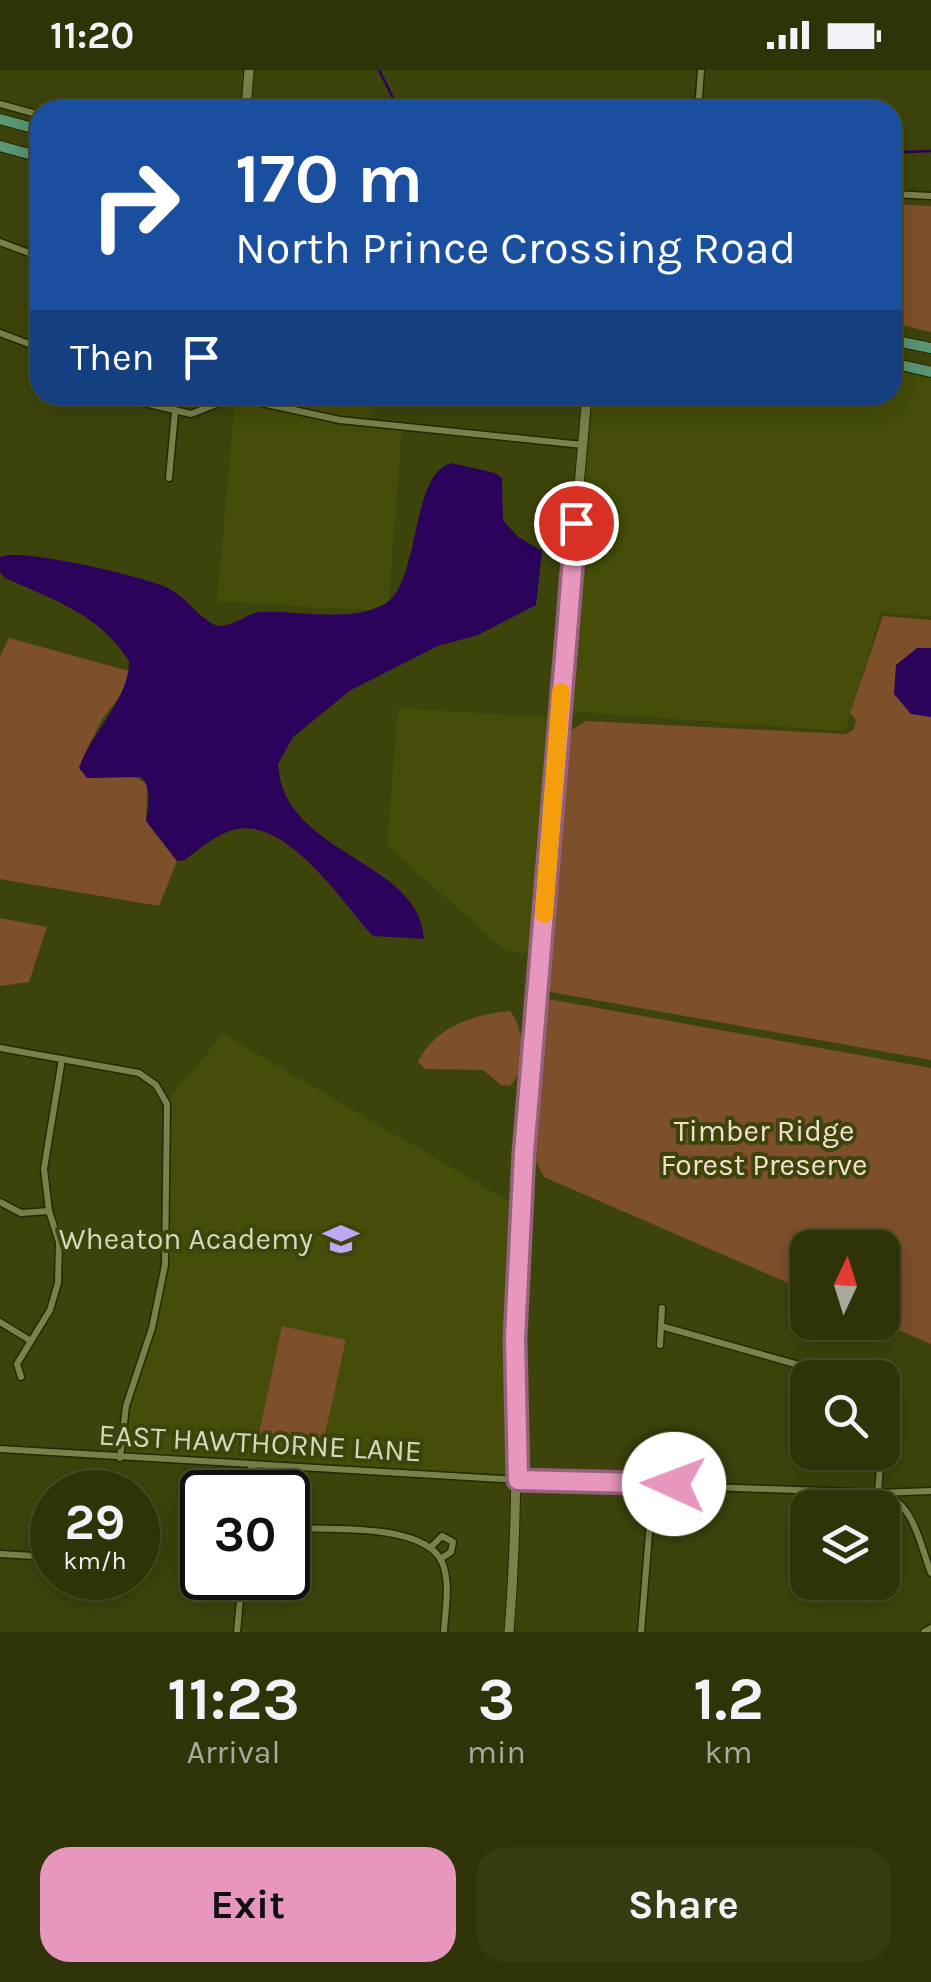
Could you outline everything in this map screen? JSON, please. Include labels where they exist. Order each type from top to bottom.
[{"type":"main road","points":[[0,119],[30,127]]},
{"type":"main road","points":[[0,146],[30,154]]},
{"type":"main road","points":[[902,342],[931,348]]},
{"type":"main road","points":[[902,365],[931,372]]},
{"type":"street","points":[[246,100],[248,70]]},
{"type":"street","points":[[699,100],[702,70]]},
{"type":"street","points":[[0,104],[30,112]]},
{"type":"street","points":[[902,195],[931,196]]},
{"type":"street","points":[[0,242],[30,254]]},
{"type":"street","points":[[0,333],[30,344]]},
{"type":"street","points":[[149,405],[175,412],[203,412],[213,405]]},
{"type":"street","points":[[271,405],[340,420],[583,445]]},
{"type":"street","points":[[509,1632],[518,1480],[515,1338],[528,1092],[586,405]]},
{"type":"street","points":[[169,478],[175,412]]},
{"type":"street","points":[[0,1048],[139,1074],[156,1085],[168,1110],[163,1175],[165,1265],[152,1328],[126,1406],[120,1458]]},
{"type":"street","points":[[21,1377],[17,1364],[50,1310],[58,1283],[58,1242],[50,1211],[45,1159],[62,1059]]},
{"type":"street","points":[[0,1202],[27,1214],[50,1211]]},
{"type":"street","points":[[660,1345],[662,1308]]},
{"type":"street","points":[[0,1322],[31,1341]]},
{"type":"street","points":[[661,1326],[790,1363]]},
{"type":"street","name":"EAST HAWTHORNE LANE","points":[[0,1450],[518,1480],[803,1490]]},
{"type":"street","points":[[251,1470],[252,1465]]},
{"type":"street","points":[[252,1465],[253,1470]]},
{"type":"street","points":[[641,1632],[652,1484]]},
{"type":"street","name":"EAST HAWTHORNE LANE","points":[[900,1492],[931,1490]]},
{"type":"street","points":[[900,1504],[907,1510],[931,1573]]},
{"type":"street","points":[[310,1529],[392,1533],[418,1539],[433,1549],[447,1585],[444,1632]]},
{"type":"street","points":[[433,1549],[442,1536],[451,1539],[452,1549],[440,1559]]},
{"type":"street","points":[[0,1554],[30,1556]]},
{"type":"street","points":[[237,1632],[240,1600]]},
{"type":"street","points":[[924,1632],[931,1628]]},
{"type":"shaded area","points":[[902,368],[931,375],[931,616],[881,613],[845,731],[562,711],[588,405],[902,405]]},
{"type":"shaded area","points":[[234,405],[260,405],[328,421],[402,428],[388,612],[217,601]]},
{"type":"shaded area","points":[[292,405],[372,405],[371,419]]},
{"type":"shaded area","points":[[451,463],[502,478],[503,520],[518,537],[542,551],[536,605],[478,635],[438,646],[351,690],[293,737],[278,764],[286,795],[302,819],[400,891],[417,912],[424,939],[373,936],[310,863],[270,834],[250,828],[230,831],[185,860],[177,861],[146,821],[148,792],[141,777],[87,778],[79,768],[117,702],[129,661],[90,620],[5,578],[0,572],[0,557],[56,560],[155,583],[175,592],[217,626],[260,612],[338,615],[369,610],[383,605],[395,594],[404,577],[428,488],[438,472]]},
{"type":"shaded area","points":[[917,648],[931,648],[931,717],[911,714],[894,694],[896,665]]},
{"type":"shaded area","points":[[398,708],[556,718],[538,954],[506,951],[387,846]]},
{"type":"shaded area","name":"Wheaton Academy","points":[[223,1034],[514,1204],[514,1475],[123,1456],[131,1397],[161,1300],[168,1259],[165,1190],[169,1099]]},
{"type":"green space","points":[[902,205],[931,206],[931,332],[902,325]]},
{"type":"green space","points":[[883,616],[931,620],[931,1060],[545,991],[561,749],[570,731],[586,721],[846,734],[854,729],[856,720],[850,713]]},
{"type":"green space","points":[[9,638],[129,671],[127,687],[102,719],[81,762],[87,778],[133,776],[147,784],[146,821],[177,861],[159,906],[0,879],[0,657]]},
{"type":"green space","points":[[0,918],[47,927],[29,982],[0,986]]},
{"type":"green space","name":"Timber Ridge Forest Preserve","points":[[548,999],[931,1068],[931,1344],[900,1331],[900,1230],[790,1230],[790,1284],[544,1177],[536,1161]]},
{"type":"green space","points":[[510,1011],[518,1027],[522,1059],[510,1086],[501,1085],[483,1070],[425,1069],[418,1062],[434,1040],[457,1024]]},
{"type":"green space","points":[[282,1326],[346,1340],[322,1447],[259,1434]]},
{"type":"waterway","points":[[379,70],[394,100]]},
{"type":"waterway","points":[[902,153],[931,151]]},
{"type":"slow traffic","points":[[544,914],[561,692]]},
{"type":"place","name":"Wheaton Academy","points":[[341,1239]]},
{"type":"route","points":[[576,523],[524,1153],[515,1338],[518,1480],[674,1484]]}]
